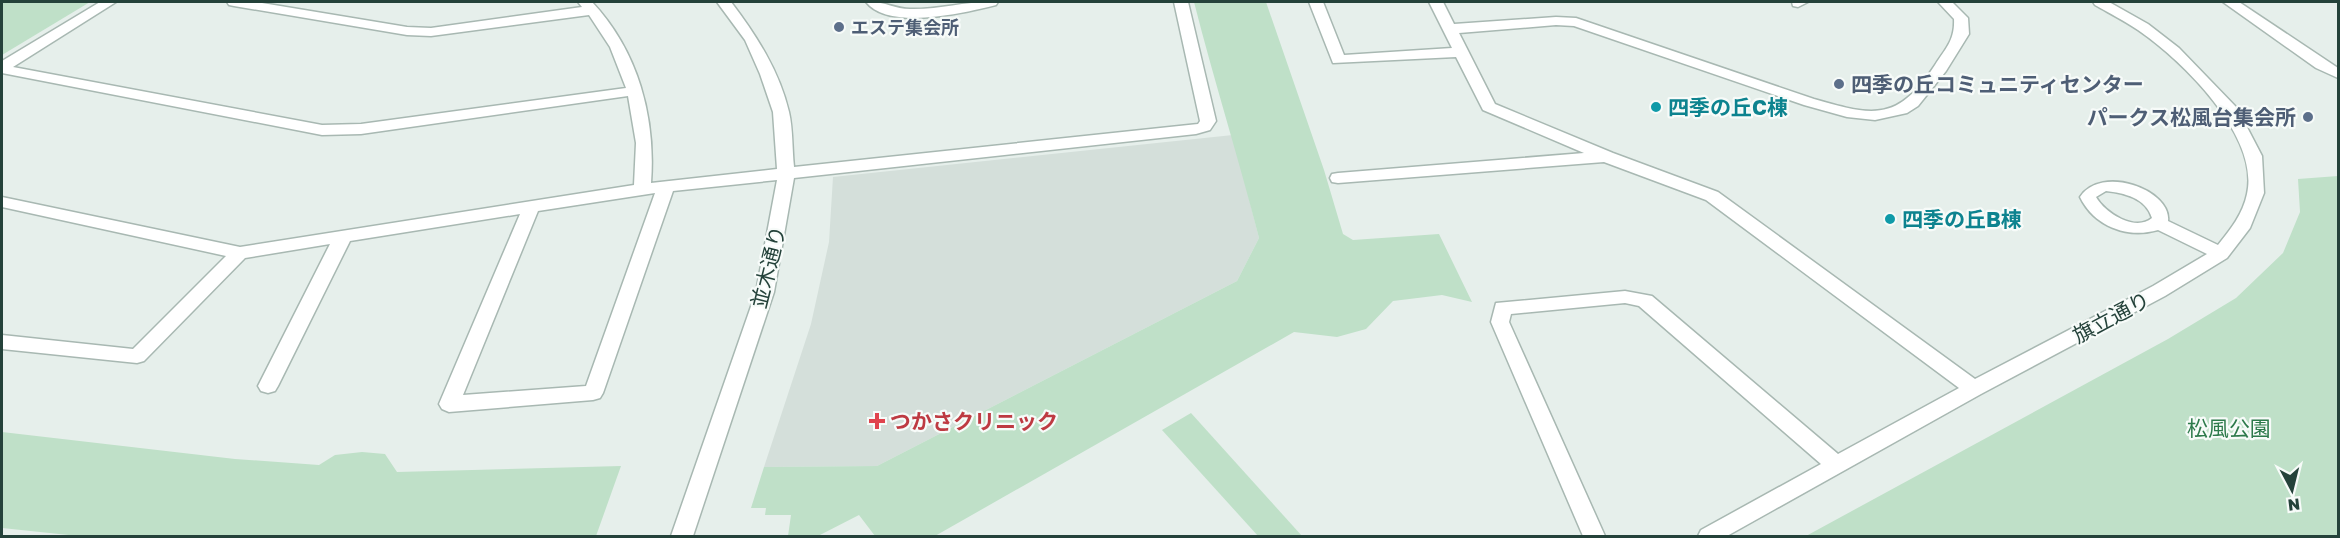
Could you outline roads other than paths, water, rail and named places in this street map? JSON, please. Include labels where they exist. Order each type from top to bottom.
[{"type":"street","points":[[2,68],[109,2]]},
{"type":"street","points":[[234,2],[270,4],[407,31],[431,32],[589,6],[620,48],[634,91],[644,138],[642,189]]},
{"type":"street","name":"並木通り","points":[[682,537],[767,284],[786,173],[781,112],[768,74],[752,39],[724,2]]},
{"type":"street","points":[[873,2],[886,12],[903,14],[983,2]]},
{"type":"street","points":[[2,202],[240,253],[642,189],[1204,127],[1208,121],[1181,2]]},
{"type":"street","points":[[1316,2],[1338,60],[1460,52]]},
{"type":"street","points":[[1436,2],[1490,107],[1607,157],[1712,196],[1730,207],[1974,389]]},
{"type":"street","points":[[1451,29],[1556,21],[1576,22],[1809,102],[1848,113],[1878,114],[1899,110],[1913,103],[1962,34],[1961,18],[1945,2]]},
{"type":"street","name":"旗立通り","points":[[1710,537],[1974,389],[2159,291],[2221,254],[2244,224],[2256,193],[2254,156],[2231,111],[2174,51],[2151,33],[2100,2]]},
{"type":"street","points":[[2230,2],[2321,65],[2338,74]]},
{"type":"street","points":[[2,68],[322,130],[361,129],[634,91]]},
{"type":"street","points":[[1338,178],[1607,157]]},
{"type":"street","points":[[531,208],[449,404],[593,393],[666,187]]},
{"type":"street","points":[[2158,224],[2221,254]]},
{"type":"street","points":[[268,387],[343,237]]},
{"type":"street","points":[[2,342],[137,356],[240,253]]},
{"type":"street","points":[[1594,537],[1500,322],[1503,308],[1625,297],[1645,301],[1838,466]]},
{"type":"place","name":"エステ集会所","points":[[839,27]]},
{"type":"place","name":"四季の丘コミュニティセンター","points":[[1839,84]]},
{"type":"place","name":"四季の丘C棟","points":[[1656,107]]},
{"type":"place","name":"パークス松風台集会所","points":[[2308,117]]},
{"type":"place","name":"四季の丘B棟","points":[[1890,219]]},
{"type":"place","name":"つかさクリニック","points":[[877,421]]},
{"type":"park label","name":"松風公園","points":[[2229,428]]}]
